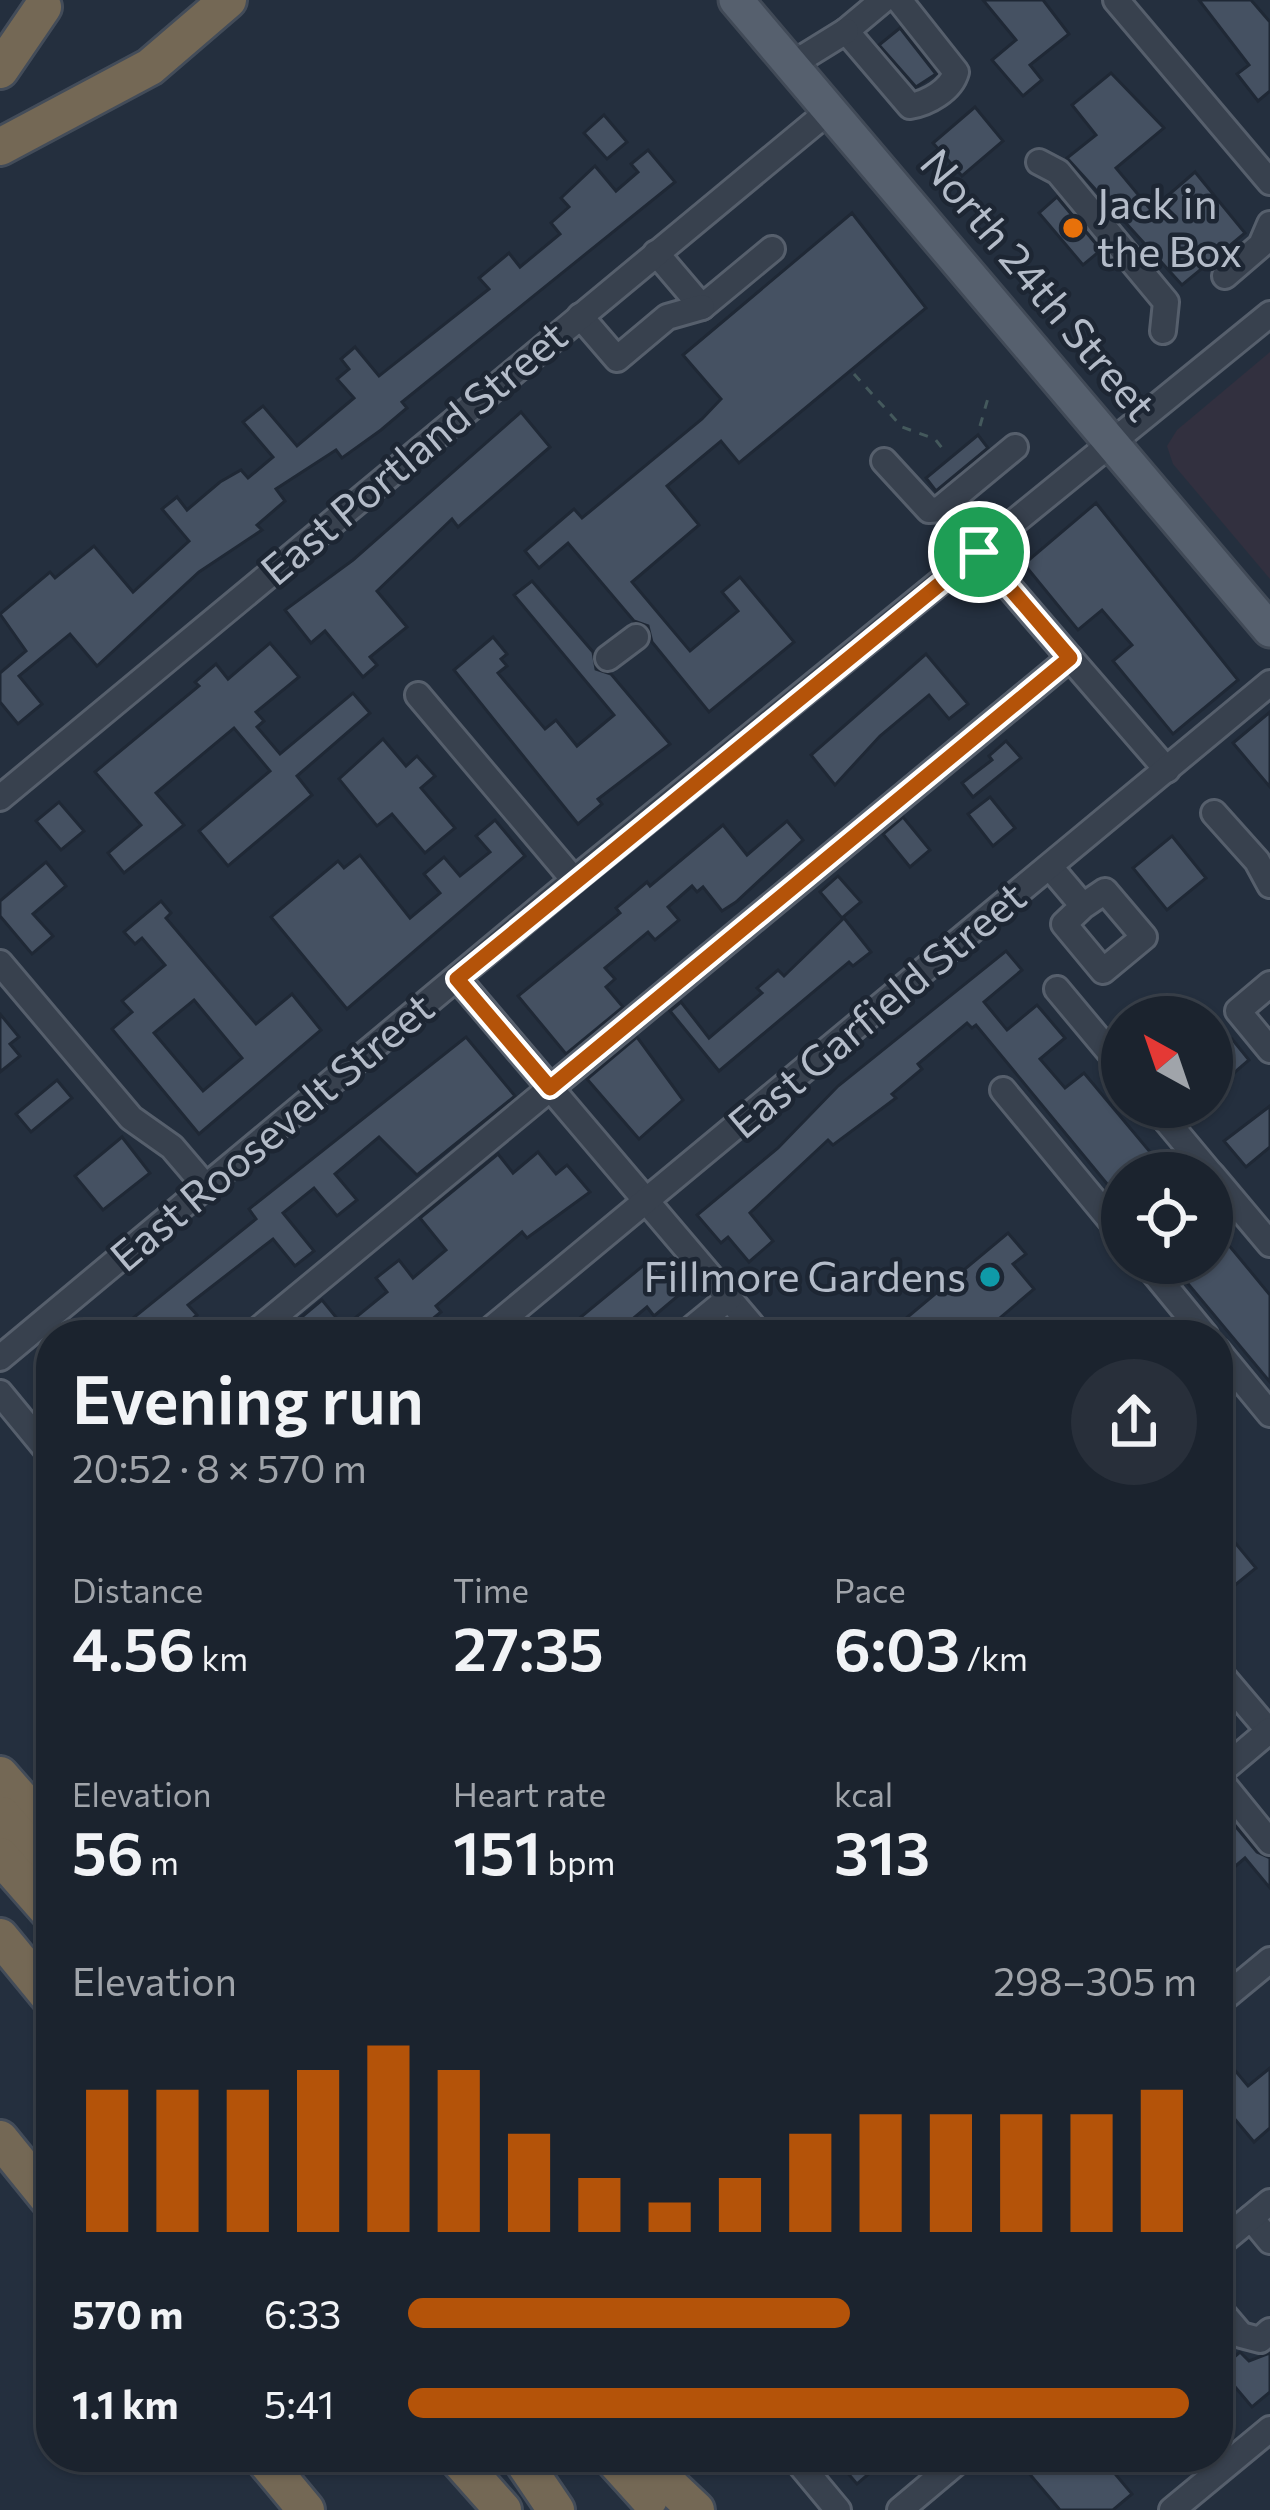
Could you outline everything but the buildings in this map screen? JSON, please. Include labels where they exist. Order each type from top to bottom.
[{"type":"highway","points":[[0,147],[150,67],[227,0]]},
{"type":"highway","points":[[0,57],[46,3]]},
{"type":"highway","points":[[0,70],[46,3]]},
{"type":"highway","points":[[0,1775],[36,1816]]},
{"type":"highway","points":[[0,1813],[36,1854]]},
{"type":"highway","points":[[0,1856],[36,1897]]},
{"type":"highway","points":[[0,1937],[36,1981]]},
{"type":"highway","points":[[3,2144],[36,2184]]},
{"type":"highway","points":[[274,2472],[306,2510]]},
{"type":"highway","points":[[440,2472],[472,2510]]},
{"type":"highway","points":[[469,2472],[502,2510]]},
{"type":"highway","points":[[530,2472],[556,2510]]},
{"type":"highway","points":[[556,2472],[581,2510]]},
{"type":"highway","points":[[625,2472],[660,2510]]},
{"type":"highway","points":[[656,2472],[696,2510]]},
{"type":"main road","name":"North 24th Street","points":[[736,0],[1270,630]]},
{"type":"street","points":[[791,65],[847,31],[883,0]]},
{"type":"street","points":[[847,31],[910,106],[925,104],[956,72],[899,0]]},
{"type":"street","points":[[1116,0],[1270,182]]},
{"type":"street","name":"East Portland Street","points":[[0,798],[830,110]]},
{"type":"street","points":[[1039,162],[1058,172],[1166,302],[1163,331]]},
{"type":"street","points":[[1225,276],[1261,245],[1270,224]]},
{"type":"street","points":[[580,316],[617,359],[667,317],[702,308],[772,249]]},
{"type":"street","points":[[656,254],[702,308]]},
{"type":"street","name":"East Roosevelt Street","points":[[46,1320],[574,880],[1270,314]]},
{"type":"street","points":[[884,461],[918,502],[940,509],[1015,447]]},
{"type":"street","points":[[979,552],[1167,770]]},
{"type":"street","points":[[608,658],[636,637]]},
{"type":"street","points":[[270,1320],[1070,658]]},
{"type":"street","name":"East Garfield Street","points":[[502,1320],[1270,683]]},
{"type":"street","points":[[418,695],[574,880]]},
{"type":"street","points":[[1214,813],[1257,861],[1270,885]]},
{"type":"street","points":[[1050,867],[1083,906]]},
{"type":"street","points":[[0,963],[131,1118],[172,1147],[207,1188]]},
{"type":"street","points":[[457,979],[747,1320]]},
{"type":"street","points":[[1270,984],[1238,1011],[1270,1050]]},
{"type":"street","points":[[1057,989],[1101,1042]]},
{"type":"street","points":[[1004,1090],[1101,1208]]},
{"type":"street","points":[[1173,1128],[1193,1152]]},
{"type":"street","points":[[1233,1200],[1270,1244]]},
{"type":"street","points":[[1163,1284],[1193,1320]]},
{"type":"street","points":[[702,1320],[729,1298]]},
{"type":"street","name":"East Roosevelt Street","points":[[0,1358],[36,1328]]},
{"type":"street","points":[[1233,1369],[1270,1414]]},
{"type":"street","points":[[0,1393],[36,1437]]},
{"type":"street","points":[[1233,1689],[1269,1731],[1233,1763]]},
{"type":"street","points":[[1233,1795],[1270,1842]]},
{"type":"street","points":[[1233,1991],[1270,1960]]},
{"type":"street","points":[[1233,2232],[1260,2210],[1270,2241]]},
{"type":"street","points":[[1233,2326],[1240,2335],[1260,2340],[1270,2331]]},
{"type":"street","points":[[1233,2460],[1270,2429]]},
{"type":"street","points":[[806,2472],[838,2510]]},
{"type":"street","points":[[900,2510],[945,2472]]},
{"type":"street","points":[[1172,2510],[1218,2472]]},
{"type":"path","points":[[854,374],[902,427],[942,448]]},
{"type":"path","points":[[980,426],[988,398]]},
{"type":"shaded area","points":[[1270,352],[1270,579],[1173,464],[1167,446],[1177,430]]},
{"type":"place","name":"Jack in the Box","points":[[1073,228]]},
{"type":"place","name":"Fillmore Gardens","points":[[990,1277]]},
{"type":"route","points":[[979,552],[1070,658],[550,1088],[457,979],[979,552]]}]
